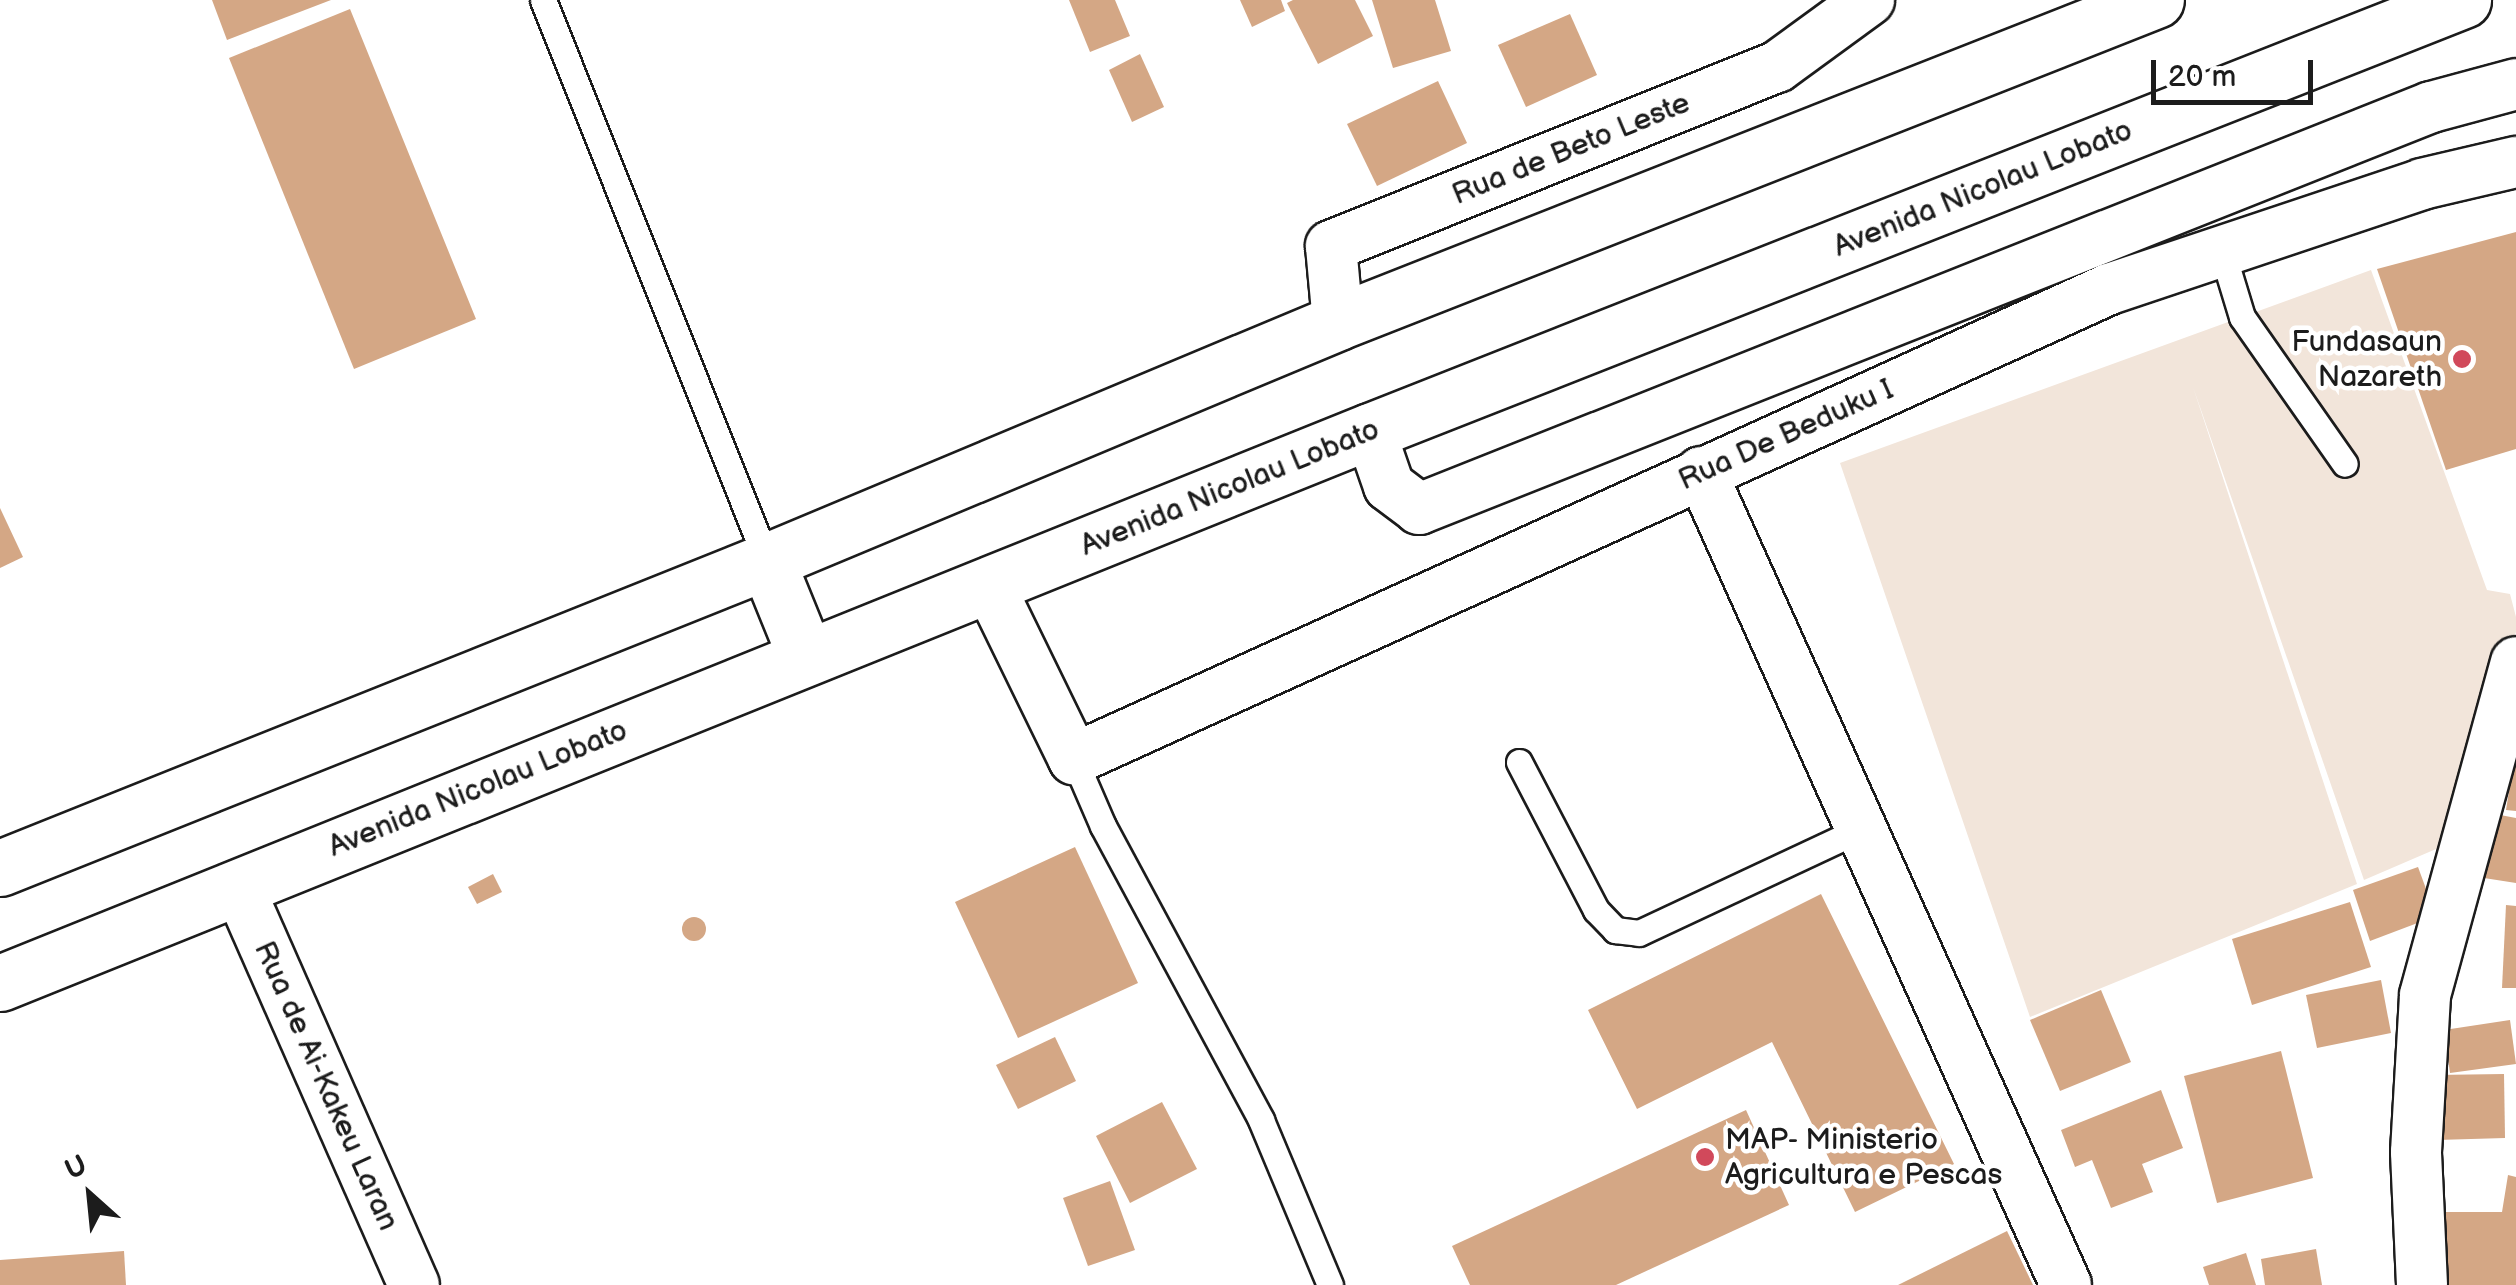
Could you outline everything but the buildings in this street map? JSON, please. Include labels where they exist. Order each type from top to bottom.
[{"type":"main road","points":[[0,868],[766,561],[1338,322],[2156,0]]},
{"type":"main road","name":"Avenida Nicolau Lobato","points":[[0,982],[1522,371],[2463,0]]},
{"type":"main road","points":[[766,561],[806,657]]},
{"type":"street","name":"Rua de Beto Leste","points":[[1338,322],[1331,246],[1777,67],[1869,0]]},
{"type":"street","points":[[1370,432],[1390,486],[1401,500],[1419,508],[2431,107],[2516,84]]},
{"type":"street","points":[[2431,107],[2516,142]]},
{"type":"street","name":"Rua De Beduku I","points":[[1074,759],[2109,290],[2422,184],[2516,162]]},
{"type":"street","points":[[1701,472],[2066,1285]]},
{"type":"street","points":[[988,585],[1074,759]]},
{"type":"street","points":[[2422,1285],[2416,1152],[2425,995],[2516,662]]},
{"type":"street","name":"Rua de Ai-Kakeu Laran","points":[[238,886],[414,1285]]},
{"type":"lane","points":[[543,0],[766,561]]},
{"type":"lane","points":[[2222,251],[2242,317],[2345,464]]},
{"type":"lane","points":[[1074,759],[1103,826],[1261,1120],[1330,1285]]},
{"type":"lane","points":[[1519,762],[1596,910],[1616,930],[1639,933],[1861,829]]},
{"type":"shaded area","points":[[2371,270],[2487,590],[2510,594],[2516,617],[2516,632],[2443,846],[2364,880],[2193,387],[2357,884],[2030,1017],[1840,463]]},
{"type":"place","name":"Fundasaun Nazareth","points":[[2462,359]]},
{"type":"place","name":"MAP- Ministerio Agricultura e Pescas","points":[[1705,1157]]}]
